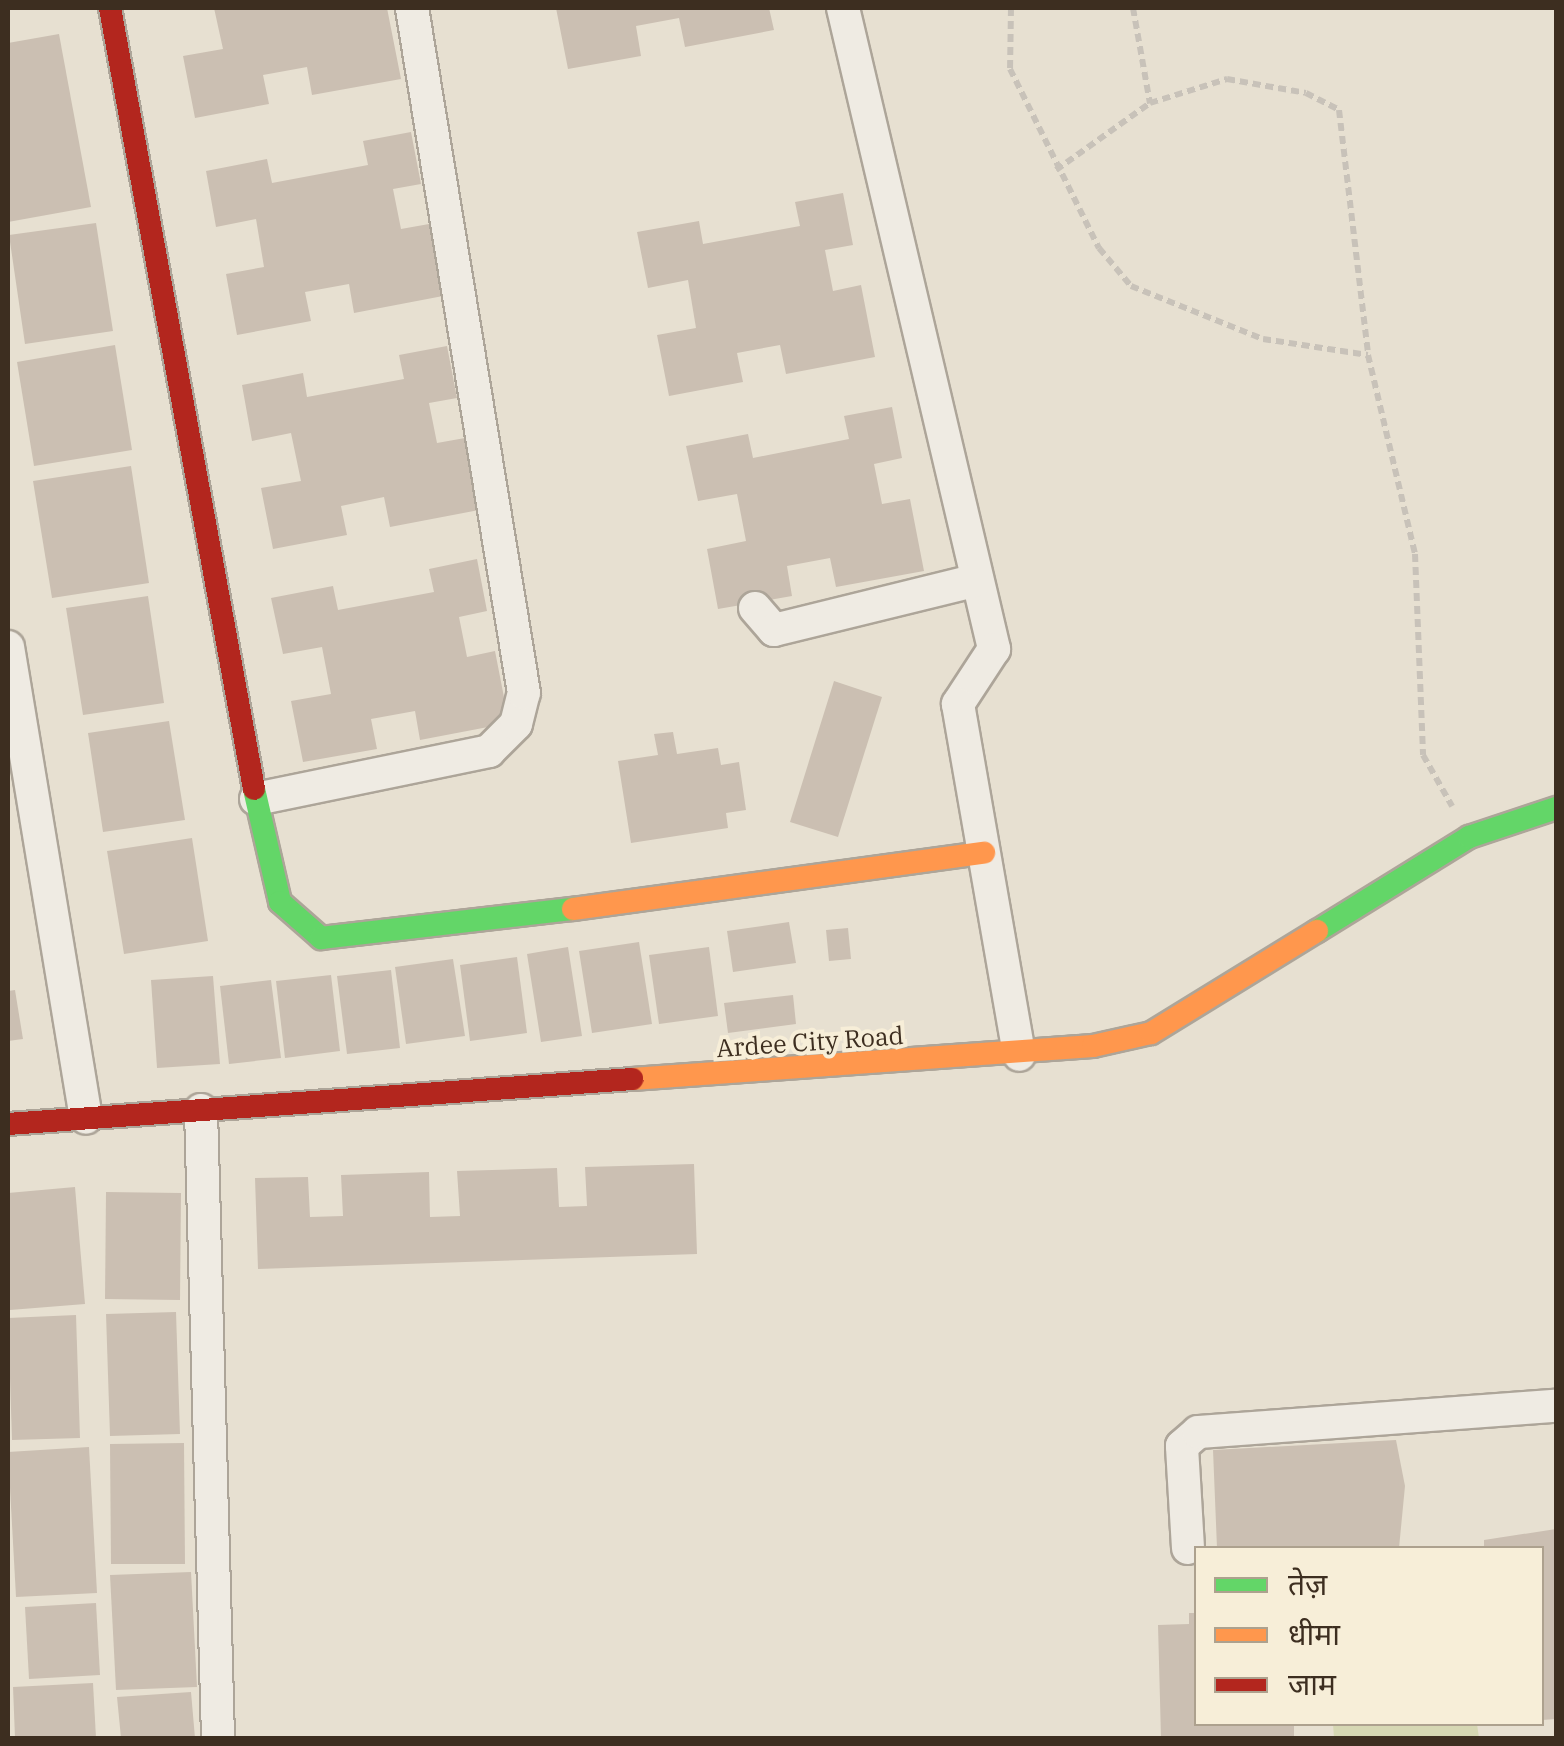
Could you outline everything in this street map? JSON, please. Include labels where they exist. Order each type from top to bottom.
[{"type":"street","points":[[110,8],[256,799],[280,902],[321,938],[885,872],[984,852]]},
{"type":"street","points":[[256,799],[490,751],[516,724],[524,693],[412,8]]},
{"type":"street","points":[[843,8],[994,650],[958,704],[1019,1055]]},
{"type":"street","points":[[755,608],[774,630],[977,580]]},
{"type":"street","points":[[8,646],[86,1118]]},
{"type":"street","name":"Ardee City Road","points":[[8,1124],[1019,1055],[1151,1032],[1470,837],[1556,808]]},
{"type":"street","points":[[201,1110],[218,1738]]},
{"type":"street","points":[[1188,1548],[1182,1446],[1198,1432],[1556,1406]]},
{"type":"path","points":[[1010,8],[1010,69],[1056,170],[1131,286],[1263,340],[1368,355]]},
{"type":"path","points":[[1134,8],[1150,103]]},
{"type":"path","points":[[1056,170],[1150,103],[1227,79],[1306,93],[1340,110],[1368,355],[1415,554],[1423,755],[1470,837]]},
{"type":"green space","points":[[1333,1726],[1477,1726],[1479,1738],[1334,1738]]},
{"type":"building","points":[[214,8],[387,8],[401,79],[312,95],[307,67],[263,75],[269,104],[195,118],[183,56],[223,49]]},
{"type":"building","points":[[556,8],[769,8],[774,30],[685,47],[679,18],[636,26],[641,56],[568,69]]},
{"type":"building","points":[[59,34],[91,207],[8,222],[8,43]]},
{"type":"building","points":[[411,132],[421,184],[393,189],[401,229],[429,224],[443,296],[354,313],[349,284],[305,292],[311,321],[237,335],[226,274],[264,267],[256,219],[216,227],[206,171],[267,159],[272,183],[368,165],[363,141]]},
{"type":"building","points":[[843,193],[853,245],[825,250],[833,291],[861,285],[875,357],[786,374],[780,345],[737,353],[743,382],[669,396],[657,335],[696,328],[688,280],[648,288],[637,232],[699,221],[703,244],[800,226],[795,202]]},
{"type":"building","points":[[96,223],[113,331],[25,344],[9,235]]},
{"type":"building","points":[[115,345],[132,450],[34,466],[17,362]]},
{"type":"building","points":[[447,346],[457,398],[429,403],[437,443],[465,438],[479,510],[390,527],[384,497],[341,506],[347,535],[273,549],[261,488],[301,481],[291,433],[252,441],[242,385],[303,373],[307,397],[404,379],[399,355]]},
{"type":"building","points":[[892,407],[902,458],[874,464],[882,504],[910,499],[924,571],[836,587],[830,558],[787,566],[792,596],[718,609],[707,549],[746,541],[737,494],[698,501],[686,446],[748,434],[753,458],[849,439],[844,416]]},
{"type":"building","points":[[131,466],[149,583],[52,598],[33,481]]},
{"type":"building","points":[[477,559],[487,611],[459,617],[467,657],[495,651],[509,723],[420,740],[415,711],[371,719],[377,749],[303,762],[291,701],[331,694],[322,647],[283,654],[271,598],[333,586],[338,610],[434,592],[429,569]]},
{"type":"building","points":[[148,596],[164,703],[83,715],[66,608]]},
{"type":"building","points":[[834,681],[882,697],[838,837],[790,822]]},
{"type":"building","points":[[169,721],[185,820],[103,832],[88,733]]},
{"type":"building","points":[[673,732],[677,754],[718,748],[721,765],[739,762],[746,810],[726,813],[728,828],[631,843],[618,761],[658,755],[654,734]]},
{"type":"building","points":[[192,838],[208,941],[124,954],[107,851]]},
{"type":"building","points":[[789,922],[796,963],[733,972],[727,931]]},
{"type":"building","points":[[848,928],[851,959],[829,961],[826,930]]},
{"type":"building","points":[[639,942],[652,1024],[592,1033],[579,951]]},
{"type":"building","points":[[568,947],[582,1036],[541,1042],[527,954]]},
{"type":"building","points":[[709,947],[718,1016],[659,1024],[649,955]]},
{"type":"building","points":[[517,957],[527,1033],[470,1041],[460,965]]},
{"type":"building","points":[[453,959],[465,1036],[406,1044],[395,967]]},
{"type":"building","points":[[391,970],[400,1048],[347,1054],[337,976]]},
{"type":"building","points":[[331,975],[340,1051],[285,1058],[276,981]]},
{"type":"building","points":[[213,976],[220,1064],[157,1068],[151,980]]},
{"type":"building","points":[[271,980],[281,1058],[229,1064],[220,986]]},
{"type":"building","points":[[15,990],[23,1039],[8,1041],[8,991]]},
{"type":"building","points":[[793,995],[796,1024],[728,1033],[724,1003]]},
{"type":"building","points":[[694,1164],[697,1254],[258,1269],[255,1178],[308,1177],[310,1217],[343,1216],[341,1175],[429,1172],[430,1217],[460,1216],[457,1171],[557,1168],[559,1207],[587,1206],[585,1167]]},
{"type":"building","points":[[75,1187],[85,1304],[10,1310],[8,1193]]},
{"type":"building","points":[[106,1192],[181,1193],[180,1300],[105,1299]]},
{"type":"building","points":[[176,1312],[180,1434],[110,1436],[106,1314]]},
{"type":"building","points":[[76,1315],[80,1438],[12,1440],[8,1318]]},
{"type":"building","points":[[1396,1440],[1405,1486],[1399,1546],[1217,1546],[1213,1450]]},
{"type":"building","points":[[184,1443],[185,1564],[111,1564],[110,1444]]},
{"type":"building","points":[[89,1447],[97,1593],[16,1597],[8,1452]]},
{"type":"building","points":[[1556,1529],[1556,1719],[1544,1720],[1544,1546],[1484,1546],[1484,1540]]},
{"type":"building","points":[[191,1572],[197,1687],[116,1690],[110,1575]]},
{"type":"building","points":[[96,1603],[100,1675],[29,1679],[25,1607]]},
{"type":"building","points":[[1189,1613],[1194,1613],[1194,1726],[1294,1726],[1294,1738],[1161,1738],[1158,1625],[1189,1624]]},
{"type":"building","points":[[93,1683],[96,1738],[15,1738],[13,1687]]},
{"type":"building","points":[[191,1692],[195,1738],[121,1738],[117,1697]]},
{"type":"traffic: fast","points":[[254,789],[280,902],[321,938],[573,909]]},
{"type":"traffic: fast","points":[[1317,931],[1469,837],[1556,808]]},
{"type":"traffic: slow","points":[[573,909],[984,853]]},
{"type":"traffic: slow","points":[[632,1079],[1093,1046],[1151,1033],[1317,931]]},
{"type":"traffic: jam","points":[[110,8],[254,789]]},
{"type":"traffic: jam","points":[[8,1124],[632,1079]]}]
